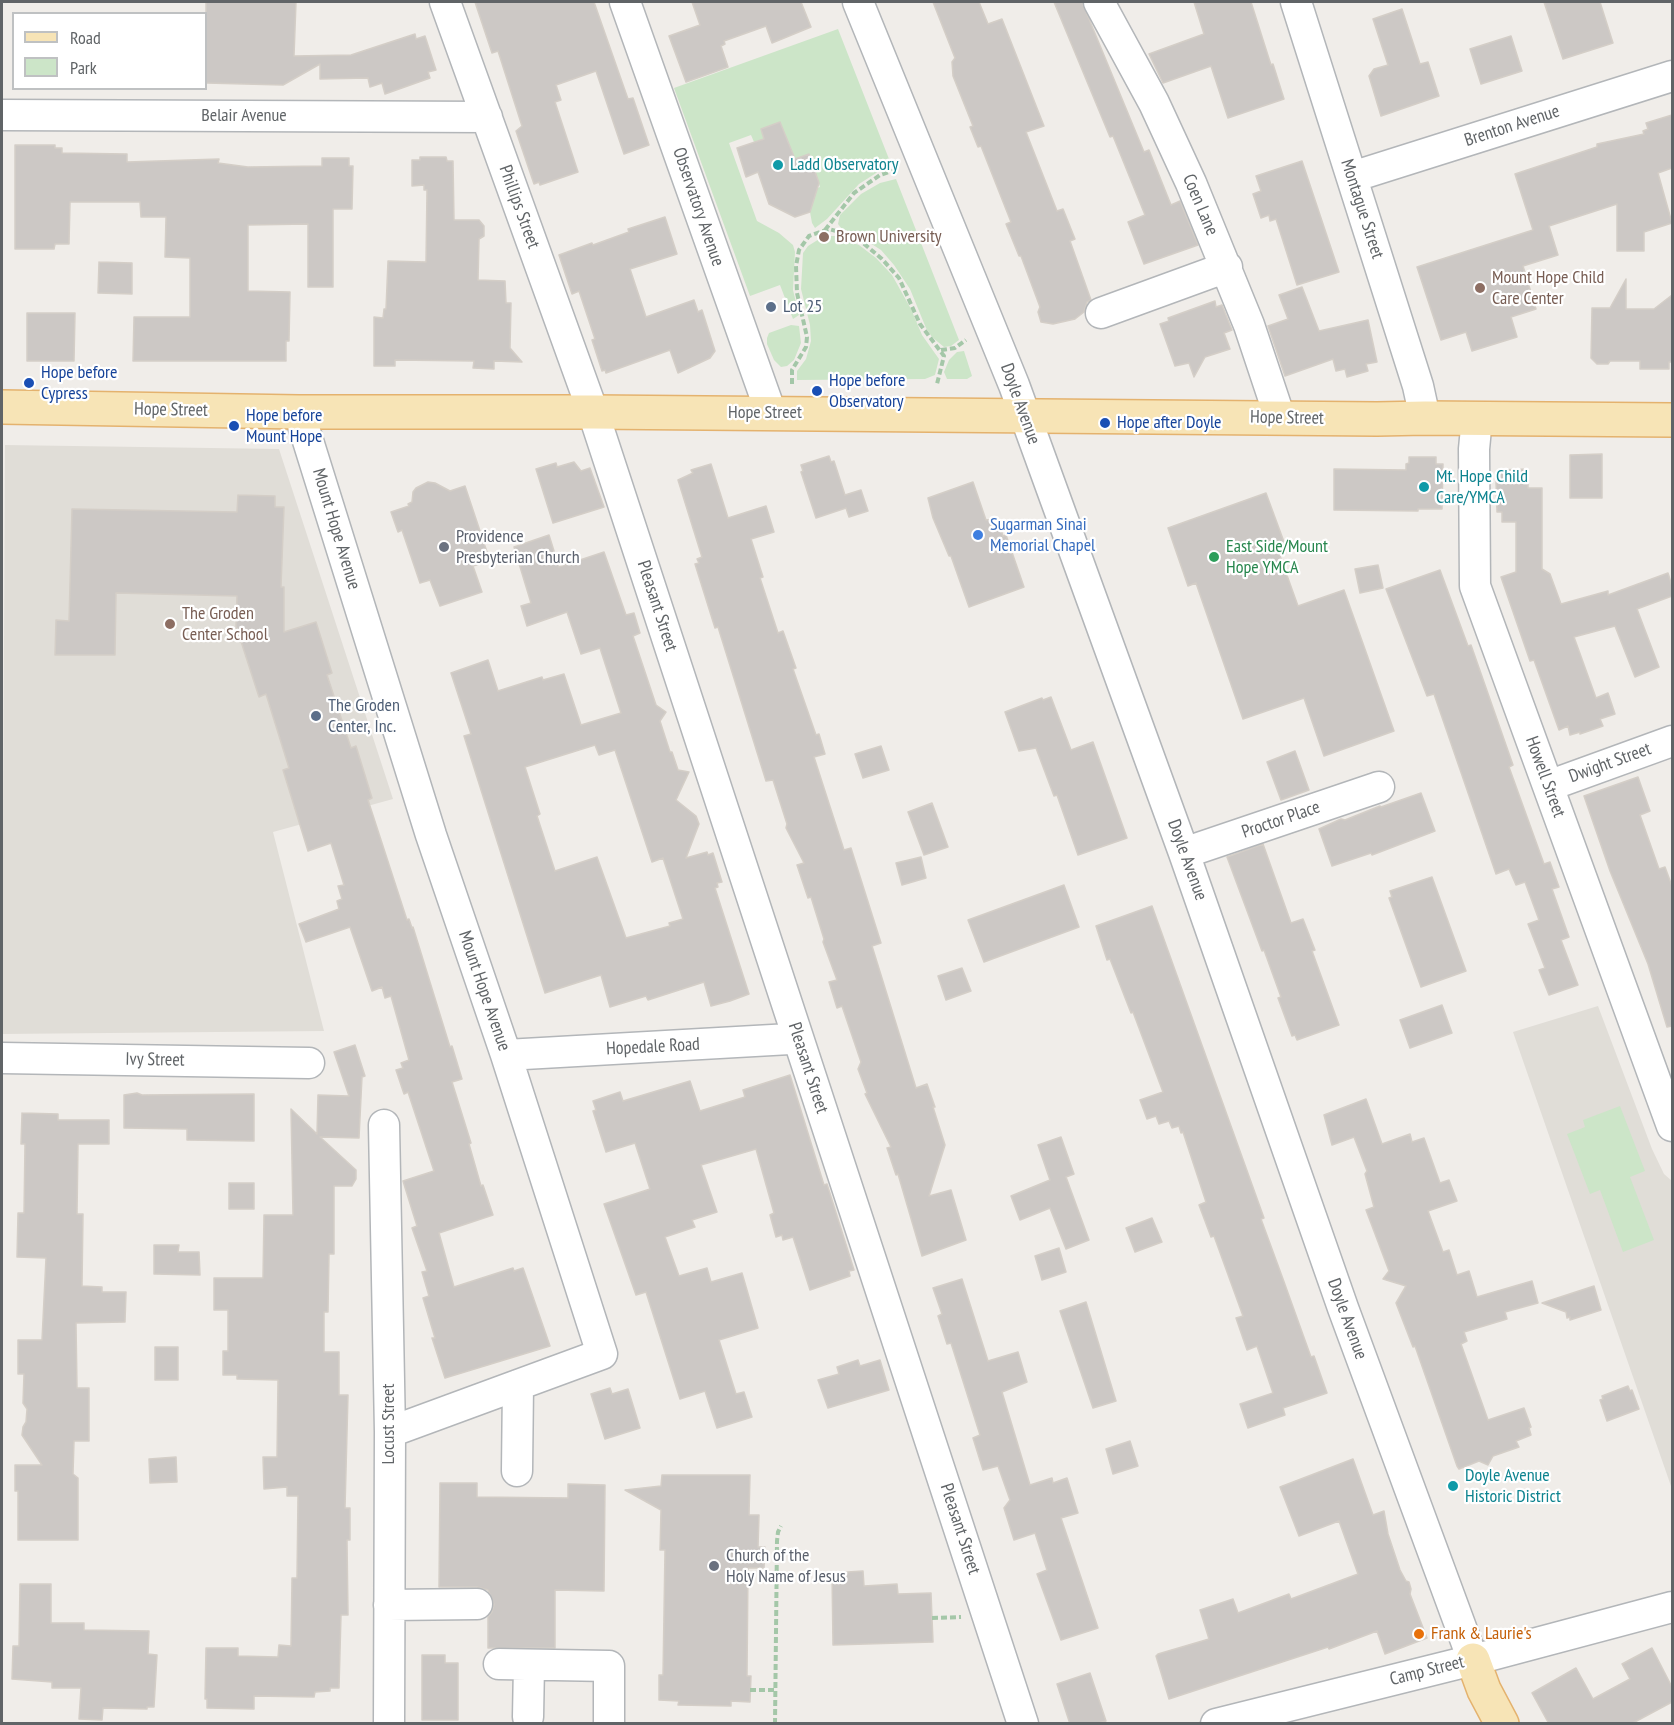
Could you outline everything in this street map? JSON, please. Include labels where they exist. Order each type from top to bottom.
[{"type":"main road","name":"Hope Street","points":[[2,407],[299,412],[1672,420]]},
{"type":"main road","name":"Doyle Avenue","points":[[1473,1660],[1484,1690],[1502,1724]]},
{"type":"street","name":"Phillips Street","points":[[445,2],[593,412]]},
{"type":"street","name":"Observatory Avenue","points":[[626,2],[771,413]]},
{"type":"street","name":"Doyle Avenue","points":[[858,2],[980,299],[1024,415],[1184,853],[1343,1308],[1473,1660]]},
{"type":"street","name":"Coen Lane","points":[[1100,2],[1154,104],[1191,183],[1249,325],[1280,418]]},
{"type":"street","name":"Montague Street","points":[[1296,2],[1418,386],[1425,418]]},
{"type":"street","name":"Brenton Avenue","points":[[1352,177],[1672,76]]},
{"type":"street","name":"Belair Avenue","points":[[2,115],[487,117]]},
{"type":"street","points":[[1101,313],[1227,267]]},
{"type":"street","name":"Mount Hope Avenue","points":[[299,412],[431,835],[506,1055],[602,1354],[390,1432]]},
{"type":"street","name":"Pleasant Street","points":[[593,412],[1023,1724]]},
{"type":"street","name":"Howell Street","points":[[1477,418],[1474,460],[1475,586],[1672,1126]]},
{"type":"street","name":"Dwight Street","points":[[1548,786],[1672,741]]},
{"type":"street","name":"Proctor Place","points":[[1184,853],[1378,787]]},
{"type":"street","name":"Hopedale Road","points":[[506,1055],[790,1039],[799,1041]]},
{"type":"street","name":"Ivy Street","points":[[2,1058],[309,1063]]},
{"type":"street","name":"Locust Street","points":[[384,1125],[390,1432],[389,1724]]},
{"type":"street","points":[[517,1471],[518,1385]]},
{"type":"street","points":[[389,1605],[477,1604]]},
{"type":"street","name":"Camp Street","points":[[1216,1724],[1473,1660],[1672,1606]]},
{"type":"street","points":[[499,1664],[609,1666],[609,1724]]},
{"type":"street","points":[[528,1717],[529,1665]]},
{"type":"path","points":[[792,385],[792,370],[806,347],[807,337],[797,293],[796,266],[799,250],[809,236],[824,230],[854,193],[880,175],[901,168]]},
{"type":"path","points":[[824,230],[839,232],[862,242],[893,270],[909,296],[920,324],[942,352],[944,359],[937,384]]},
{"type":"path","points":[[940,350],[955,348],[967,338]]},
{"type":"path","points":[[775,1724],[777,1541],[781,1526]]},
{"type":"path","points":[[932,1618],[963,1617]]},
{"type":"path","points":[[750,1690],[775,1690]]},
{"type":"shaded area","name":"The Groden Center School","points":[[5,445],[279,449],[393,799],[273,832],[324,1031],[2,1034]]},
{"type":"shaded area","points":[[1598,1006],[1652,1149],[1664,1174],[1672,1181],[1672,1489],[1513,1032]]},
{"type":"green space","points":[[838,29],[889,159],[884,168],[859,184],[827,219],[815,228],[810,212],[814,197],[812,190],[820,187],[809,155],[795,159],[780,122],[761,129],[764,139],[754,142],[751,135],[729,143],[757,221],[779,233],[793,245],[795,252],[793,290],[799,315],[793,319],[780,285],[750,296],[674,88]]},
{"type":"green space","points":[[896,179],[959,340],[951,346],[944,347],[932,337],[910,289],[881,250],[841,228],[838,224],[840,215],[861,194],[880,183]]},
{"type":"green space","points":[[824,236],[835,236],[859,245],[876,258],[892,275],[922,335],[939,359],[935,375],[925,379],[797,380],[797,371],[806,359],[811,341],[810,325],[801,289],[803,253],[808,246]]},
{"type":"green space","points":[[791,325],[799,326],[801,343],[794,360],[787,366],[781,367],[774,360],[767,344],[767,338],[769,333]]},
{"type":"green space","points":[[964,351],[972,376],[967,379],[947,379],[944,372],[949,360],[957,352]]},
{"type":"green space","points":[[1620,1106],[1645,1171],[1630,1177],[1654,1240],[1623,1252],[1600,1190],[1590,1194],[1567,1134],[1585,1127],[1583,1120]]},
{"type":"building","points":[[206,2],[296,2],[294,56],[351,55],[415,34],[416,39],[425,36],[436,70],[428,72],[430,78],[385,94],[382,83],[370,87],[368,78],[320,79],[320,64],[283,85],[207,83]]},
{"type":"building","points":[[475,2],[594,2],[628,99],[633,98],[649,145],[624,154],[596,71],[556,85],[561,100],[555,102],[578,172],[540,185],[539,182],[534,184],[516,131],[522,126],[498,51],[492,53]]},
{"type":"building","points":[[692,2],[801,2],[811,27],[772,43],[766,26],[724,41],[725,44],[721,46],[728,67],[686,82],[669,36],[700,25]]},
{"type":"building","points":[[933,2],[979,2],[988,24],[1002,19],[1044,126],[1026,132],[1057,211],[1063,209],[1075,239],[1070,241],[1091,300],[1087,302],[1084,312],[1075,319],[1053,324],[1041,322],[1038,312],[1040,307],[1006,224],[1011,222],[981,146],[978,147],[970,127],[973,126],[953,76],[952,62],[955,58]]},
{"type":"building","points":[[1054,2],[1082,2],[1144,152],[1149,150],[1171,205],[1180,201],[1198,245],[1144,264],[1128,222],[1145,215]]},
{"type":"building","points":[[1194,2],[1251,2],[1284,99],[1228,118],[1211,66],[1163,83],[1149,54],[1204,34]]},
{"type":"building","points":[[1544,2],[1600,2],[1613,43],[1563,59]]},
{"type":"building","points":[[1402,9],[1420,64],[1428,62],[1439,96],[1381,116],[1369,76],[1374,69],[1388,65],[1373,19]]},
{"type":"building","points":[[1511,36],[1522,71],[1481,84],[1470,49]]},
{"type":"building","points":[[1672,115],[1672,168],[1658,173],[1672,223],[1644,232],[1644,251],[1617,251],[1617,204],[1549,226],[1558,255],[1523,266],[1536,309],[1511,317],[1517,337],[1472,351],[1466,332],[1441,340],[1417,267],[1533,230],[1515,174],[1597,147],[1597,144],[1644,134],[1643,131],[1648,129],[1646,123]]},
{"type":"building","name":"Ladd Observatory","points":[[780,122],[795,159],[809,154],[819,183],[810,212],[795,217],[769,204],[758,172],[746,177],[737,148],[764,139],[761,129]]},
{"type":"building","points":[[15,145],[55,145],[55,148],[62,148],[62,153],[127,154],[127,162],[219,159],[218,163],[248,167],[322,166],[322,158],[349,158],[349,166],[353,166],[352,209],[333,209],[333,287],[308,287],[308,224],[248,225],[248,291],[290,292],[289,341],[286,341],[286,361],[133,361],[134,317],[190,317],[190,258],[165,257],[166,217],[141,217],[140,202],[70,202],[69,244],[55,244],[54,249],[15,249]]},
{"type":"building","points":[[420,157],[446,157],[447,161],[453,161],[454,220],[479,220],[484,226],[484,236],[479,239],[478,280],[505,281],[506,303],[511,303],[510,348],[522,362],[494,361],[494,369],[473,368],[474,361],[395,360],[395,366],[374,366],[374,317],[383,318],[384,309],[386,309],[388,261],[426,262],[427,190],[424,190],[424,185],[412,186],[412,160],[420,160]]},
{"type":"building","points":[[1302,161],[1339,272],[1297,285],[1276,219],[1270,221],[1269,215],[1261,218],[1253,194],[1261,191],[1256,176]]},
{"type":"building","points":[[665,217],[677,254],[630,269],[646,317],[694,300],[698,312],[702,310],[715,351],[710,358],[678,373],[670,350],[606,373],[605,370],[602,371],[592,340],[595,339],[579,291],[572,294],[559,255],[592,243],[593,245],[629,232],[628,229]]},
{"type":"building","points":[[99,262],[132,263],[132,294],[98,293]]},
{"type":"building","points":[[1626,279],[1626,309],[1654,309],[1672,295],[1672,362],[1669,362],[1669,369],[1640,369],[1640,361],[1610,361],[1608,364],[1597,364],[1591,358],[1592,308],[1610,308]]},
{"type":"building","points":[[1302,287],[1319,331],[1368,320],[1377,362],[1366,364],[1368,371],[1347,377],[1345,369],[1336,371],[1333,359],[1285,376],[1268,326],[1288,319],[1279,295]]},
{"type":"building","points":[[1215,301],[1216,307],[1222,305],[1232,330],[1224,333],[1230,349],[1205,357],[1194,377],[1189,363],[1175,366],[1160,324],[1169,321],[1168,318]]},
{"type":"building","points":[[27,313],[75,313],[74,361],[27,361]]},
{"type":"building","points":[[1602,454],[1602,498],[1570,498],[1570,455]]},
{"type":"building","points":[[829,456],[831,462],[834,461],[845,495],[861,490],[868,511],[849,517],[846,508],[816,518],[801,472],[803,471],[801,465]]},
{"type":"building","points":[[1409,457],[1436,457],[1436,464],[1443,464],[1442,509],[1334,510],[1334,469],[1406,470]]},
{"type":"building","points":[[574,462],[581,471],[590,468],[604,507],[553,523],[536,469],[556,463],[557,467]]},
{"type":"building","points":[[711,464],[728,518],[766,506],[774,532],[751,539],[763,577],[760,578],[778,633],[783,631],[796,668],[793,669],[816,735],[819,734],[825,754],[814,757],[844,850],[851,848],[881,943],[872,946],[916,1088],[927,1084],[935,1107],[933,1107],[945,1145],[929,1196],[951,1190],[966,1240],[922,1256],[898,1174],[896,1175],[887,1148],[891,1147],[865,1094],[867,1093],[858,1069],[861,1062],[842,1006],[837,1008],[829,982],[837,980],[823,942],[811,897],[808,898],[797,865],[804,863],[786,828],[787,824],[773,780],[766,781],[718,627],[715,628],[695,564],[699,563],[697,559],[702,557],[678,480],[693,473],[691,470]]},
{"type":"building","points":[[1528,469],[1528,488],[1542,488],[1542,569],[1550,574],[1561,604],[1608,591],[1608,595],[1668,573],[1672,586],[1672,596],[1637,609],[1659,667],[1635,677],[1615,626],[1574,637],[1596,698],[1608,693],[1615,714],[1600,719],[1603,726],[1580,734],[1580,732],[1570,735],[1568,726],[1559,730],[1534,660],[1530,661],[1501,577],[1516,572],[1516,522],[1502,522],[1502,512],[1497,512],[1498,470]]},
{"type":"building","name":"Providence Presbyterian Church","points":[[428,482],[450,491],[465,486],[490,561],[473,566],[482,592],[440,606],[430,580],[420,583],[402,530],[398,532],[391,512],[409,506],[416,488]]},
{"type":"building","points":[[973,482],[986,520],[997,519],[1003,536],[1006,535],[1024,587],[969,607],[951,556],[949,556],[933,518],[928,498]]},
{"type":"building","points":[[1266,493],[1287,550],[1279,553],[1298,606],[1344,590],[1394,731],[1324,756],[1304,698],[1243,719],[1196,583],[1188,586],[1168,528]]},
{"type":"building","points":[[238,495],[275,496],[275,507],[284,507],[281,587],[284,587],[284,632],[316,622],[332,673],[327,675],[351,748],[356,746],[372,798],[368,800],[407,920],[409,919],[413,927],[462,1079],[452,1082],[471,1143],[469,1144],[481,1186],[483,1185],[493,1215],[439,1233],[454,1287],[513,1268],[514,1271],[523,1268],[550,1346],[445,1378],[432,1338],[435,1338],[423,1298],[429,1296],[422,1272],[427,1271],[412,1228],[417,1226],[403,1181],[434,1171],[408,1092],[404,1094],[396,1070],[403,1068],[401,1063],[409,1060],[391,996],[385,998],[382,987],[372,991],[350,927],[306,942],[299,924],[339,909],[337,901],[342,899],[338,886],[344,885],[331,843],[308,851],[283,770],[289,768],[266,694],[259,697],[236,626],[237,596],[116,593],[115,655],[55,655],[56,620],[69,621],[72,509],[237,512]]},
{"type":"building","points":[[549,535],[559,567],[604,552],[626,615],[634,613],[640,633],[633,636],[656,705],[666,712],[660,721],[670,752],[672,752],[678,770],[689,772],[676,800],[696,816],[699,824],[686,858],[707,852],[708,855],[713,853],[722,882],[717,883],[718,887],[715,888],[749,994],[711,1006],[704,982],[648,1000],[646,996],[610,1007],[601,975],[545,993],[464,736],[471,734],[451,673],[488,660],[498,691],[542,677],[543,680],[564,674],[581,725],[621,713],[600,648],[581,654],[567,612],[527,626],[521,606],[531,603],[514,547]],"holes":[[[595,745],[599,755],[615,750],[652,862],[663,858],[683,919],[669,923],[670,926],[626,938],[597,857],[555,871],[537,816],[540,814],[525,767]]]},
{"type":"building","points":[[1378,565],[1383,588],[1360,593],[1355,569]]},
{"type":"building","points":[[1440,570],[1468,646],[1471,645],[1513,765],[1509,767],[1544,864],[1550,862],[1559,887],[1552,889],[1569,937],[1561,940],[1578,985],[1549,995],[1539,970],[1545,968],[1528,924],[1539,920],[1525,882],[1516,885],[1509,869],[1496,874],[1434,694],[1427,696],[1386,589]]},
{"type":"building","points":[[1051,697],[1071,750],[1093,742],[1127,838],[1078,855],[1057,795],[1054,796],[1036,748],[1019,751],[1005,712],[1042,698],[1043,700]]},
{"type":"building","points":[[881,746],[889,770],[863,778],[855,754]]},
{"type":"building","points":[[1295,751],[1309,790],[1281,800],[1267,762]]},
{"type":"building","points":[[1638,777],[1650,811],[1640,815],[1659,869],[1665,867],[1672,886],[1672,1026],[1667,1027],[1648,964],[1610,871],[1584,796]]},
{"type":"building","points":[[1421,793],[1435,831],[1372,855],[1371,853],[1332,866],[1319,829],[1341,819],[1345,820]]},
{"type":"building","points":[[932,803],[948,847],[924,855],[908,812]]},
{"type":"building","points":[[1263,844],[1291,923],[1303,919],[1339,1025],[1297,1040],[1295,1035],[1292,1036],[1264,950],[1262,951],[1227,857]]},
{"type":"building","points":[[921,857],[926,878],[902,885],[896,863]]},
{"type":"building","points":[[1432,877],[1466,971],[1421,987],[1389,898],[1392,897],[1390,891]]},
{"type":"building","points":[[1064,885],[1079,927],[984,962],[968,920]]},
{"type":"building","points":[[1152,906],[1264,1218],[1261,1219],[1311,1357],[1314,1356],[1327,1393],[1283,1408],[1285,1415],[1248,1428],[1240,1404],[1273,1393],[1257,1346],[1247,1350],[1236,1318],[1243,1316],[1214,1236],[1211,1237],[1199,1205],[1206,1202],[1183,1132],[1181,1133],[1179,1126],[1172,1128],[1169,1121],[1159,1124],[1156,1116],[1147,1119],[1140,1100],[1163,1092],[1133,1012],[1131,1013],[1110,959],[1107,960],[1096,926]]},
{"type":"building","points":[[962,968],[971,991],[946,1000],[938,976]]},
{"type":"building","points":[[1442,1005],[1452,1033],[1410,1048],[1400,1020]]},
{"type":"building","points":[[355,1045],[365,1076],[362,1077],[359,1138],[320,1137],[356,1170],[356,1179],[352,1186],[334,1186],[334,1254],[329,1254],[328,1312],[324,1312],[324,1352],[339,1352],[339,1395],[348,1395],[345,1508],[350,1508],[350,1540],[347,1540],[348,1615],[341,1615],[339,1688],[315,1692],[314,1697],[254,1696],[254,1709],[207,1708],[207,1699],[205,1699],[206,1648],[238,1648],[238,1656],[278,1657],[279,1645],[291,1646],[292,1578],[297,1578],[298,1496],[287,1496],[287,1487],[264,1489],[263,1457],[277,1457],[278,1380],[237,1379],[237,1375],[223,1375],[223,1351],[228,1351],[228,1310],[214,1310],[214,1278],[263,1278],[264,1215],[293,1215],[291,1109],[317,1134],[318,1095],[349,1096],[334,1052]]},
{"type":"building","points":[[790,1075],[824,1185],[827,1184],[854,1270],[849,1271],[850,1276],[810,1290],[793,1237],[783,1240],[782,1235],[776,1237],[770,1215],[774,1213],[756,1149],[701,1165],[717,1212],[692,1220],[695,1227],[665,1237],[679,1276],[707,1268],[711,1282],[742,1273],[758,1328],[719,1340],[736,1394],[744,1392],[752,1417],[717,1428],[705,1391],[680,1399],[646,1292],[636,1295],[604,1204],[650,1189],[635,1143],[606,1152],[593,1111],[596,1110],[593,1101],[620,1092],[623,1101],[690,1081],[700,1111],[745,1097],[743,1090]]},
{"type":"building","points":[[137,1093],[142,1095],[254,1094],[254,1141],[187,1140],[187,1129],[124,1128],[124,1095]]},
{"type":"building","points":[[1366,1099],[1382,1144],[1410,1134],[1412,1142],[1424,1138],[1440,1183],[1449,1180],[1457,1201],[1428,1211],[1443,1252],[1449,1250],[1457,1275],[1469,1271],[1477,1297],[1532,1281],[1538,1303],[1505,1312],[1507,1319],[1464,1332],[1467,1341],[1461,1344],[1488,1420],[1524,1408],[1531,1427],[1529,1428],[1531,1435],[1516,1441],[1519,1447],[1493,1456],[1488,1465],[1479,1461],[1459,1469],[1457,1466],[1415,1346],[1413,1347],[1396,1303],[1406,1286],[1383,1279],[1389,1271],[1366,1210],[1374,1207],[1365,1174],[1367,1171],[1354,1137],[1332,1145],[1324,1115]]},
{"type":"building","points":[[22,1113],[58,1114],[58,1120],[109,1120],[109,1144],[78,1144],[77,1214],[83,1214],[82,1286],[102,1287],[102,1292],[126,1292],[125,1322],[76,1323],[77,1388],[89,1388],[89,1441],[74,1441],[73,1474],[78,1478],[78,1540],[18,1540],[18,1491],[15,1491],[15,1465],[42,1465],[22,1435],[27,1409],[23,1403],[24,1374],[18,1374],[18,1340],[42,1340],[46,1258],[17,1257],[18,1213],[24,1213],[25,1144],[21,1144]]},
{"type":"building","points":[[1061,1137],[1074,1174],[1066,1177],[1089,1240],[1066,1249],[1050,1208],[1020,1220],[1011,1196],[1050,1180],[1038,1145]]},
{"type":"building","points":[[229,1183],[254,1183],[254,1209],[229,1209]]},
{"type":"building","points":[[1152,1218],[1162,1242],[1135,1252],[1126,1228]]},
{"type":"building","points":[[154,1245],[179,1245],[178,1252],[199,1252],[200,1275],[154,1274]]},
{"type":"building","points":[[1059,1248],[1066,1272],[1042,1280],[1035,1256]]},
{"type":"building","points":[[962,1279],[988,1361],[1018,1352],[1027,1382],[1002,1392],[1030,1485],[1052,1478],[1053,1483],[1067,1478],[1078,1513],[1061,1518],[1098,1628],[1061,1640],[1037,1574],[1047,1570],[1035,1533],[1014,1540],[1004,1508],[1010,1500],[998,1466],[983,1470],[973,1438],[980,1435],[951,1343],[947,1344],[938,1316],[942,1314],[933,1288]]},
{"type":"building","points":[[1594,1286],[1601,1310],[1570,1320],[1566,1312],[1542,1303]]},
{"type":"building","points":[[1086,1302],[1116,1401],[1093,1408],[1060,1311]]},
{"type":"building","points":[[155,1347],[178,1347],[178,1380],[155,1380]]},
{"type":"building","points":[[858,1360],[860,1366],[880,1360],[889,1390],[828,1408],[818,1380],[839,1374],[837,1367]]},
{"type":"building","points":[[1628,1386],[1630,1391],[1632,1390],[1639,1409],[1607,1421],[1600,1400],[1603,1399],[1602,1396]]},
{"type":"building","points":[[610,1388],[612,1394],[628,1389],[640,1428],[605,1439],[591,1394]]},
{"type":"building","points":[[1130,1441],[1138,1466],[1113,1474],[1106,1449]]},
{"type":"building","points":[[176,1457],[177,1482],[150,1483],[149,1459]]},
{"type":"building","points":[[1353,1459],[1373,1515],[1384,1511],[1388,1534],[1400,1570],[1409,1582],[1410,1594],[1427,1638],[1385,1654],[1377,1631],[1329,1649],[1328,1647],[1169,1699],[1156,1656],[1209,1639],[1200,1610],[1233,1599],[1238,1613],[1289,1594],[1291,1599],[1358,1574],[1339,1521],[1299,1536],[1280,1487]]},
{"type":"building","points":[[662,1475],[750,1475],[749,1515],[759,1515],[758,1547],[765,1547],[764,1568],[748,1568],[747,1676],[751,1676],[750,1702],[731,1701],[731,1706],[678,1705],[679,1701],[659,1700],[659,1675],[663,1675],[665,1550],[660,1550],[661,1510],[625,1490],[661,1486]]},
{"type":"building","points":[[440,1483],[477,1483],[477,1497],[568,1498],[568,1484],[605,1485],[604,1591],[555,1590],[555,1648],[488,1648],[488,1617],[494,1604],[488,1590],[477,1587],[439,1587]]},
{"type":"building","points":[[863,1571],[864,1586],[897,1584],[898,1594],[931,1593],[933,1642],[833,1645],[832,1573]]},
{"type":"building","points":[[20,1584],[51,1584],[51,1623],[84,1623],[84,1630],[149,1631],[148,1654],[157,1655],[154,1707],[147,1707],[147,1709],[103,1708],[102,1720],[79,1719],[81,1688],[52,1688],[52,1682],[12,1679],[13,1646],[19,1646]]},
{"type":"building","points":[[1652,1648],[1672,1687],[1672,1702],[1631,1724],[1549,1724],[1532,1693],[1576,1668],[1593,1699],[1630,1679],[1622,1664]]},
{"type":"building","points":[[422,1655],[445,1655],[445,1663],[458,1663],[458,1720],[422,1720]]},
{"type":"building","points":[[1090,1673],[1106,1721],[1094,1724],[1070,1724],[1057,1684]]},
{"type":"place","name":"Ladd Observatory","points":[[778,165]]},
{"type":"place","name":"Brown University","points":[[824,237]]},
{"type":"place","name":"Mount Hope Child Care Center","points":[[1480,288]]},
{"type":"place","name":"Lot 25","points":[[771,307]]},
{"type":"place","name":"Hope before Cypress","points":[[29,383]]},
{"type":"place","name":"Hope before Observatory","points":[[817,391]]},
{"type":"place","name":"Hope after Doyle","points":[[1105,423]]},
{"type":"place","name":"Hope before Mount Hope","points":[[234,426]]},
{"type":"place","name":"Mt. Hope Child Care/YMCA","points":[[1424,487]]},
{"type":"place","name":"Sugarman Sinai Memorial Chapel","points":[[978,535]]},
{"type":"place","name":"Providence Presbyterian Church","points":[[444,547]]},
{"type":"place","name":"East Side/Mount Hope YMCA","points":[[1214,557]]},
{"type":"place","name":"The Groden Center School","points":[[170,624]]},
{"type":"place","name":"The Groden Center, Inc.","points":[[316,716]]},
{"type":"place","name":"Doyle Avenue Historic District","points":[[1453,1486]]},
{"type":"place","name":"Church of the Holy Name of Jesus","points":[[714,1566]]},
{"type":"place","name":"Frank & Laurie's","points":[[1419,1634]]}]
